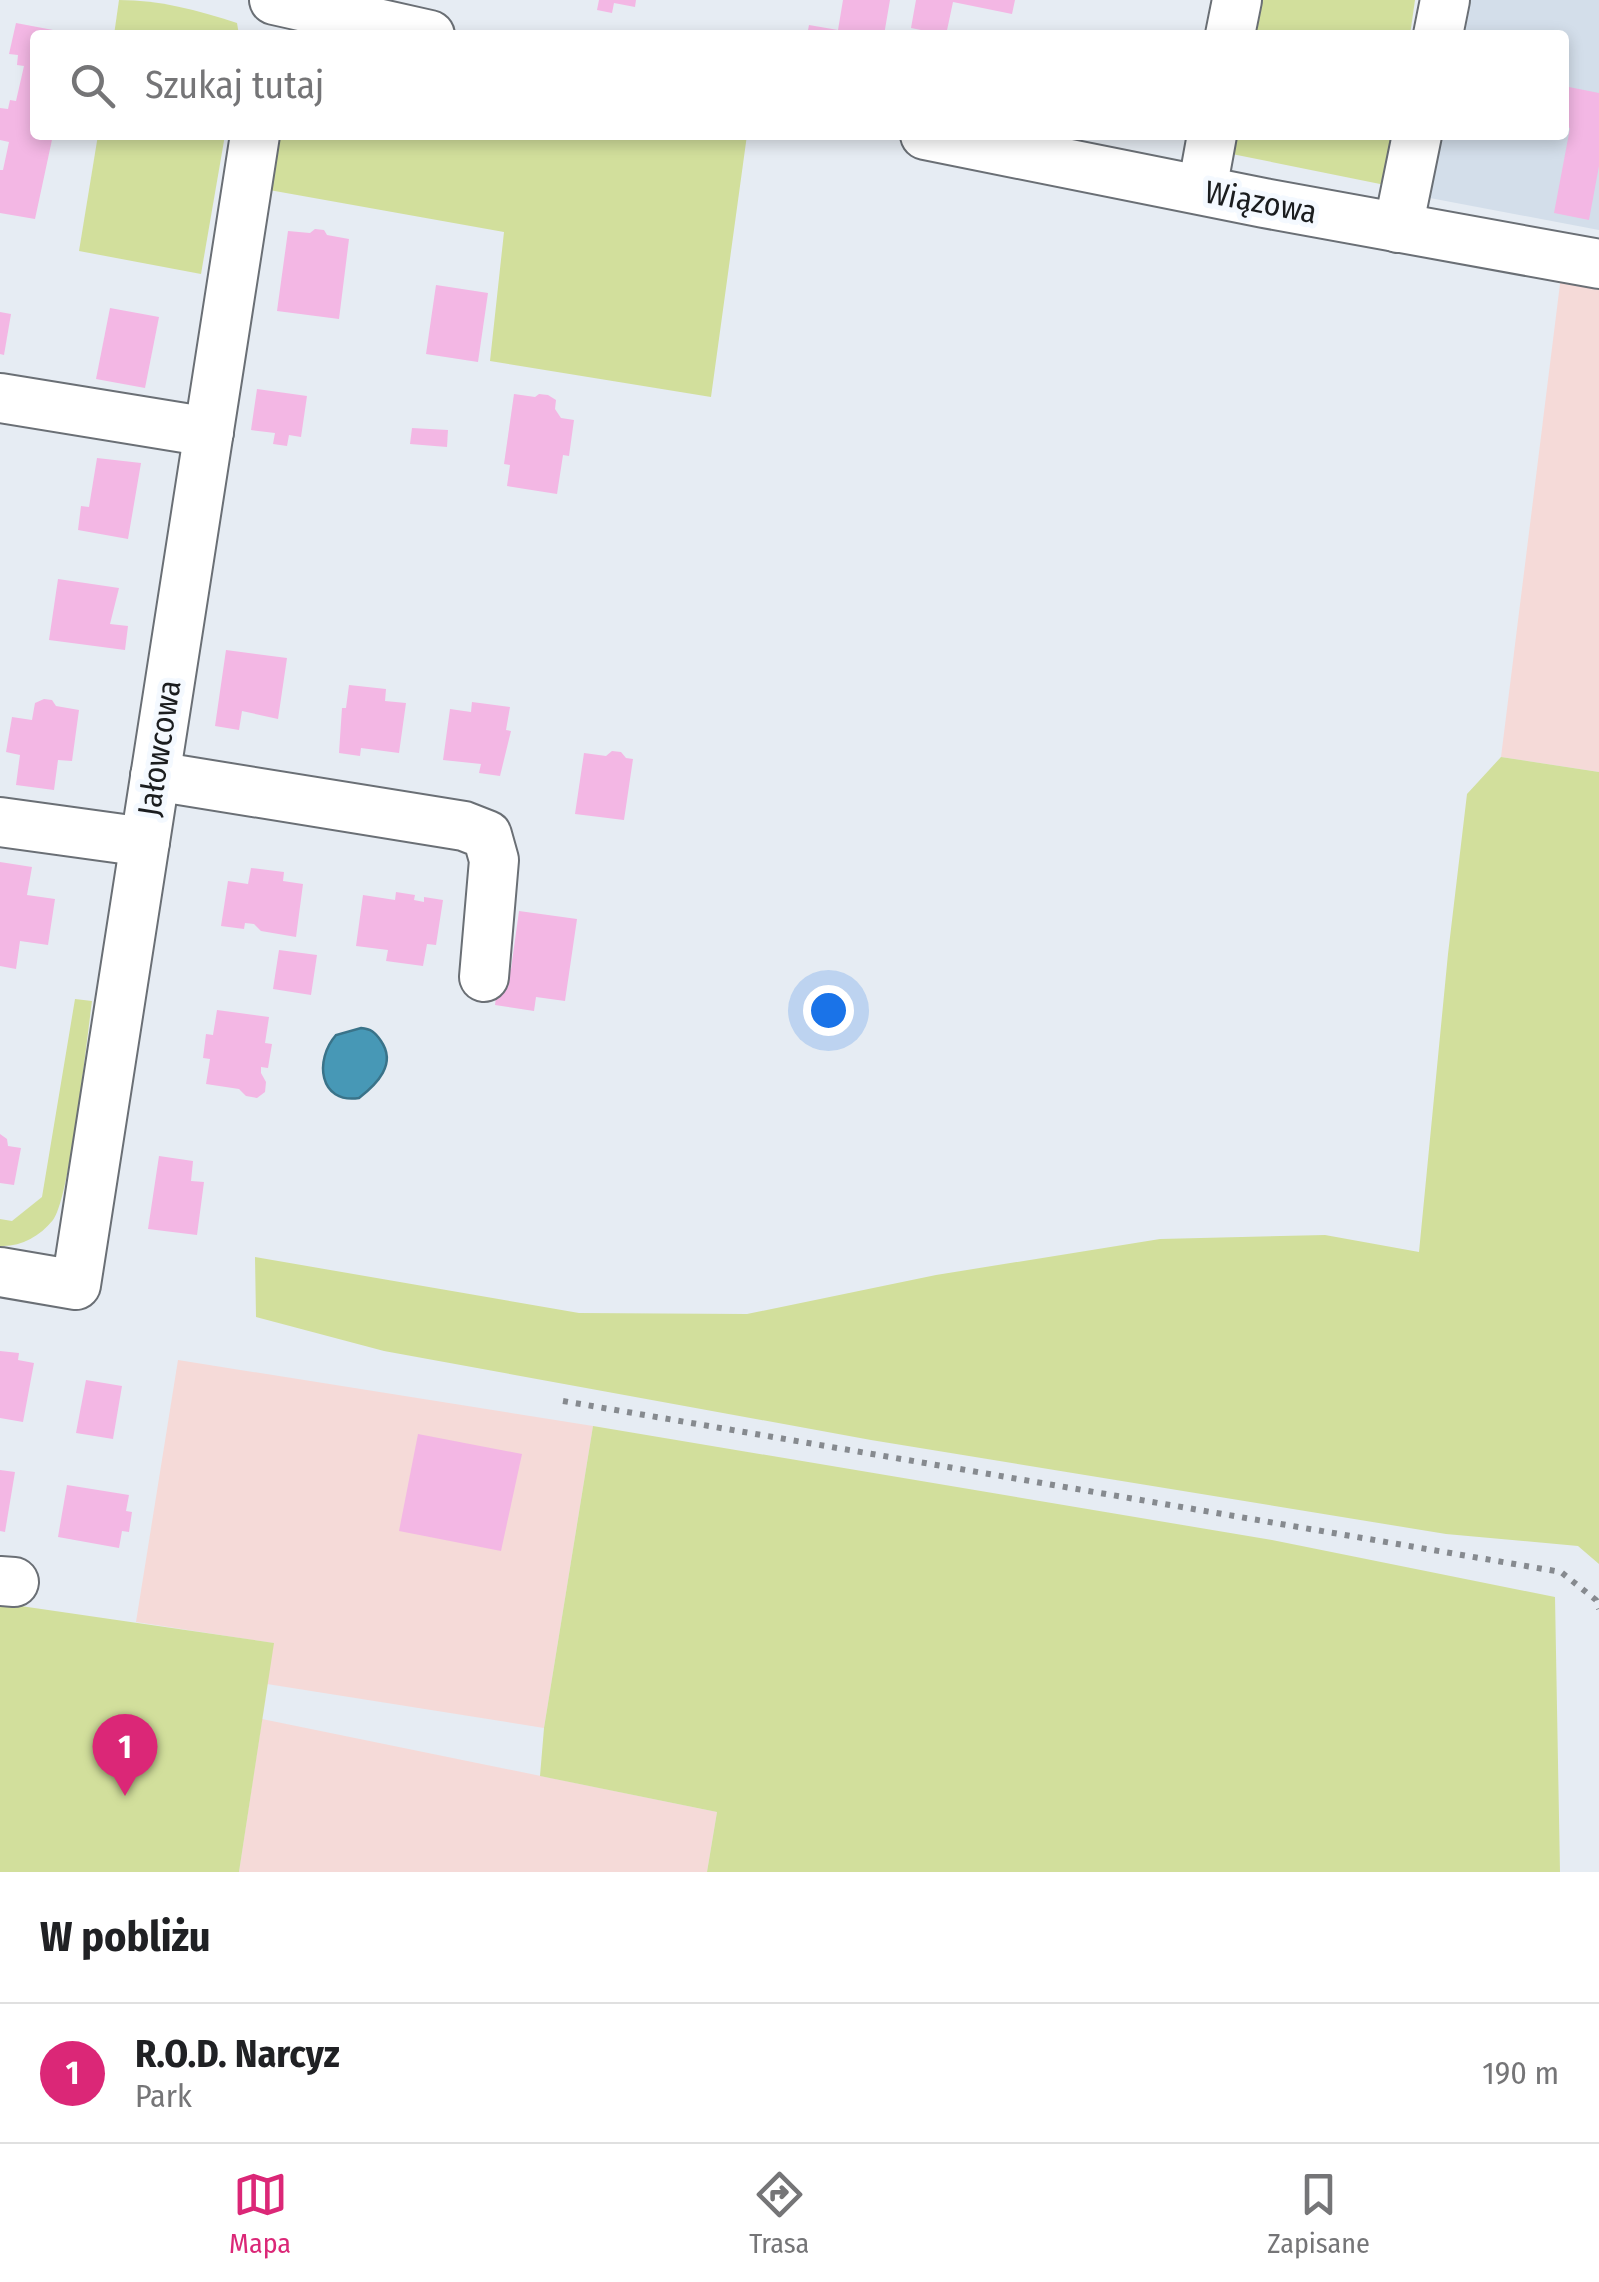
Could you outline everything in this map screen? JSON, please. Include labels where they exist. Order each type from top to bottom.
[{"type":"street","points":[[271,30],[275,0],[408,30]]},
{"type":"street","points":[[1231,30],[1237,0]]},
{"type":"street","points":[[1439,30],[1445,0]]},
{"type":"street","name":"Jałowcowa","points":[[0,1272],[76,1285],[254,140]]},
{"type":"street","name":"Wiązowa","points":[[950,140],[1599,264]]},
{"type":"street","points":[[1202,190],[1211,140]]},
{"type":"street","points":[[1398,228],[1416,140]]},
{"type":"street","points":[[0,398],[208,432]]},
{"type":"street","points":[[155,776],[464,826],[487,836],[494,860],[484,977]]},
{"type":"street","points":[[0,822],[144,842]]},
{"type":"path","points":[[564,1401],[1561,1572],[1596,1600],[1599,1608]]},
{"type":"shaded area","points":[[1453,0],[1599,0],[1599,230],[1414,195],[1425,140],[1569,140],[1569,30],[1447,30]]},
{"type":"shaded area","points":[[1561,276],[1599,283],[1599,772],[1501,757]]},
{"type":"shaded area","points":[[178,1360],[593,1426],[544,1728],[267,1684],[273,1643],[136,1622]]},
{"type":"shaded area","points":[[262,1719],[717,1812],[707,1872],[239,1872]]},
{"type":"green space","points":[[119,0],[134,0],[207,14],[237,23],[238,30],[115,30]]},
{"type":"green space","points":[[1253,0],[1415,0],[1411,30],[1249,30]]},
{"type":"green space","points":[[97,140],[224,140],[201,274],[79,251]]},
{"type":"green space","points":[[266,140],[746,140],[711,397],[490,361],[504,232],[258,188]]},
{"type":"green space","points":[[1233,140],[1396,140],[1390,186],[1232,154]]},
{"type":"green space","points":[[1501,757],[1599,772],[1599,1564],[1578,1546],[1446,1534],[871,1440],[384,1351],[256,1317],[255,1257],[579,1313],[747,1314],[936,1275],[1160,1239],[1325,1235],[1419,1252],[1467,794]]},
{"type":"green space","points":[[75,999],[92,1001],[71,1151],[59,1206],[53,1220],[36,1236],[15,1245],[0,1246],[0,1219],[12,1221],[42,1197]]},
{"type":"green space","points":[[593,1426],[1272,1540],[1555,1597],[1560,1872],[707,1872],[717,1812],[540,1776],[544,1728]]},
{"type":"green space","points":[[0,1603],[274,1643],[239,1872],[0,1872]]},
{"type":"water","points":[[361,1028],[381,1041],[386,1065],[378,1080],[359,1098],[346,1098],[328,1087],[323,1068],[325,1056],[336,1035]]},
{"type":"building","points":[[599,0],[636,0],[635,7],[614,3],[612,13],[597,10]]},
{"type":"building","points":[[843,0],[890,0],[885,30],[838,30]]},
{"type":"building","points":[[916,0],[1015,0],[1012,14],[953,2],[947,30],[911,28]]},
{"type":"building","points":[[16,23],[53,30],[30,30],[30,140],[52,140],[35,219],[0,213],[0,170],[9,142],[0,140],[0,108],[8,109],[10,100],[16,101],[24,66],[17,65],[18,55],[9,54]]},
{"type":"building","points":[[809,25],[838,30],[808,30]]},
{"type":"building","points":[[1569,87],[1599,93],[1599,166],[1589,220],[1554,213],[1570,128]]},
{"type":"building","points":[[315,229],[349,239],[339,319],[277,311],[288,231],[310,233]]},
{"type":"building","points":[[436,285],[488,293],[478,362],[426,354]]},
{"type":"building","points":[[110,308],[159,317],[145,388],[96,379]]},
{"type":"building","points":[[0,312],[11,314],[4,355],[0,354]]},
{"type":"building","points":[[257,389],[307,396],[301,437],[289,435],[287,446],[273,444],[275,433],[251,430]]},
{"type":"building","points":[[514,394],[548,395],[556,400],[555,409],[561,418],[574,420],[569,456],[563,455],[557,494],[507,486],[510,465],[504,464]]},
{"type":"building","points":[[412,428],[448,430],[447,447],[410,444]]},
{"type":"building","points":[[97,458],[141,463],[128,539],[78,530],[81,506],[89,507]]},
{"type":"building","points":[[58,579],[119,588],[110,624],[128,626],[125,650],[49,640]]},
{"type":"building","points":[[226,650],[287,658],[278,719],[242,711],[239,730],[215,726]]},
{"type":"building","points":[[349,685],[386,689],[385,701],[406,703],[399,753],[361,748],[360,756],[339,753],[342,708],[346,708]]},
{"type":"building","points":[[52,700],[56,706],[79,710],[72,761],[58,760],[54,790],[16,785],[20,755],[6,752],[12,717],[32,720],[35,703]]},
{"type":"building","points":[[472,702],[510,707],[506,730],[511,731],[500,776],[479,773],[481,764],[443,760],[450,709],[471,712]]},
{"type":"building","points":[[612,751],[633,759],[624,820],[575,814],[584,753],[606,756]]},
{"type":"building","points":[[0,862],[32,867],[27,895],[55,899],[48,945],[20,941],[16,969],[0,966]]},
{"type":"building","points":[[251,868],[284,872],[283,881],[303,884],[296,937],[261,931],[254,924],[245,923],[244,929],[221,926],[228,881],[248,884]]},
{"type":"building","points":[[396,892],[415,895],[414,900],[424,902],[424,897],[443,900],[436,945],[427,944],[423,966],[386,961],[388,950],[356,946],[363,895],[395,900]]},
{"type":"building","points":[[519,911],[577,919],[565,1001],[536,997],[534,1011],[495,1005],[500,968],[511,969]]},
{"type":"building","points":[[279,950],[317,955],[311,995],[273,989]]},
{"type":"building","points":[[217,1010],[269,1017],[265,1043],[272,1044],[268,1068],[261,1067],[265,1092],[257,1098],[246,1096],[239,1089],[206,1084],[210,1059],[203,1058],[206,1034],[213,1035]]},
{"type":"building","points":[[0,1134],[7,1139],[8,1146],[21,1148],[14,1185],[0,1183]]},
{"type":"building","points":[[159,1156],[193,1161],[191,1181],[204,1182],[197,1235],[148,1229]]},
{"type":"building","points":[[0,1351],[19,1353],[18,1360],[34,1363],[23,1422],[0,1418]]},
{"type":"building","points":[[86,1380],[122,1386],[113,1439],[76,1433]]},
{"type":"building","points":[[418,1434],[522,1454],[501,1551],[399,1531]]},
{"type":"building","points":[[0,1470],[15,1472],[5,1532],[0,1531]]},
{"type":"building","points":[[67,1485],[129,1495],[129,1532],[122,1531],[119,1548],[58,1537]]},
{"type":"place","name":"R.O.D. Narcyz","points":[[125,1796]]}]
